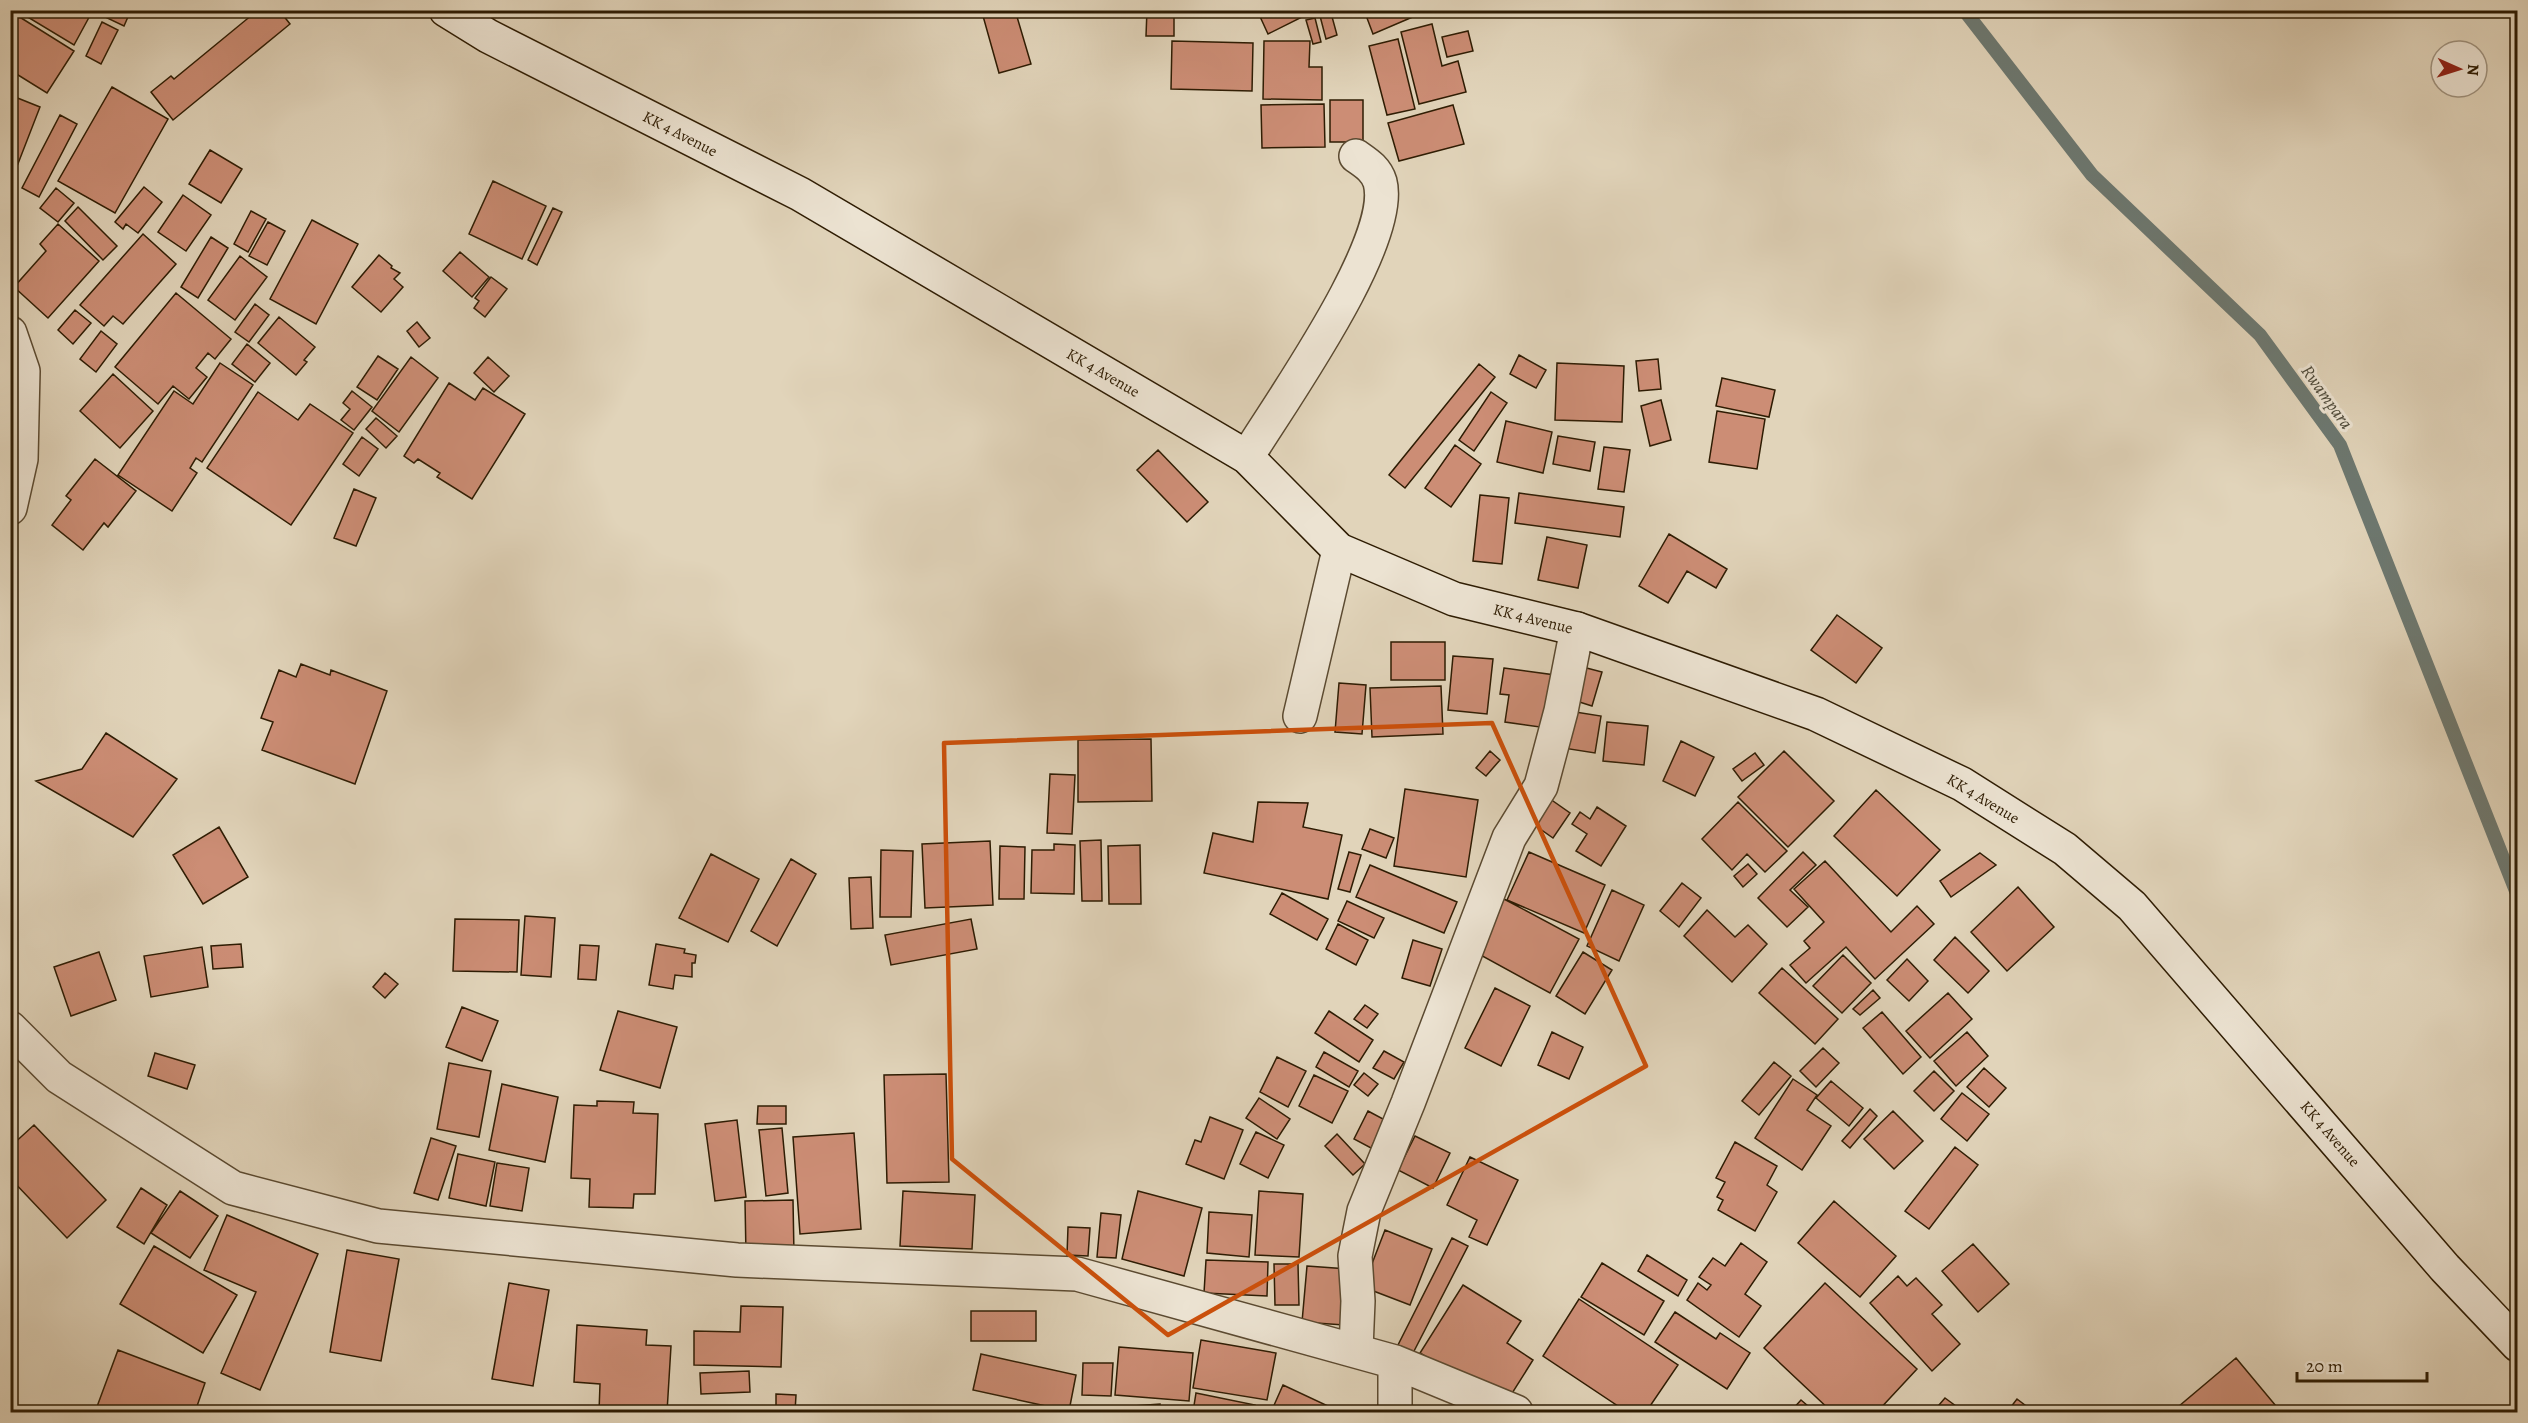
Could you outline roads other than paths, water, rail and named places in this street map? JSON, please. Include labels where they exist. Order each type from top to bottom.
[{"type":"street","name":"KK 4 Avenue","points":[[446,10],[488,36],[800,194],[1247,457],[1339,550],[1454,599],[1577,630],[1815,714],[1962,784],[2065,849],[2132,906],[2445,1268],[2517,1345]]},
{"type":"street","points":[[1247,457],[1344,301],[1370,248],[1382,197],[1380,182],[1369,164],[1356,156]]},
{"type":"street","points":[[10,333],[23,371],[21,459],[10,508]]},
{"type":"street","points":[[1300,716],[1339,550]]},
{"type":"street","points":[[1356,1349],[1358,1301],[1355,1256],[1364,1210],[1408,1103],[1509,838],[1541,786],[1561,711],[1577,630]]},
{"type":"street","points":[[10,1028],[59,1077],[233,1188],[378,1226],[737,1260],[1077,1274],[1356,1349],[1395,1362],[1516,1413]]},
{"type":"street","points":[[1395,1362],[1395,1413]]},
{"type":"waterway","name":"Rwampara","points":[[1964,10],[2092,175],[2260,335],[2340,445],[2518,896]]}]
